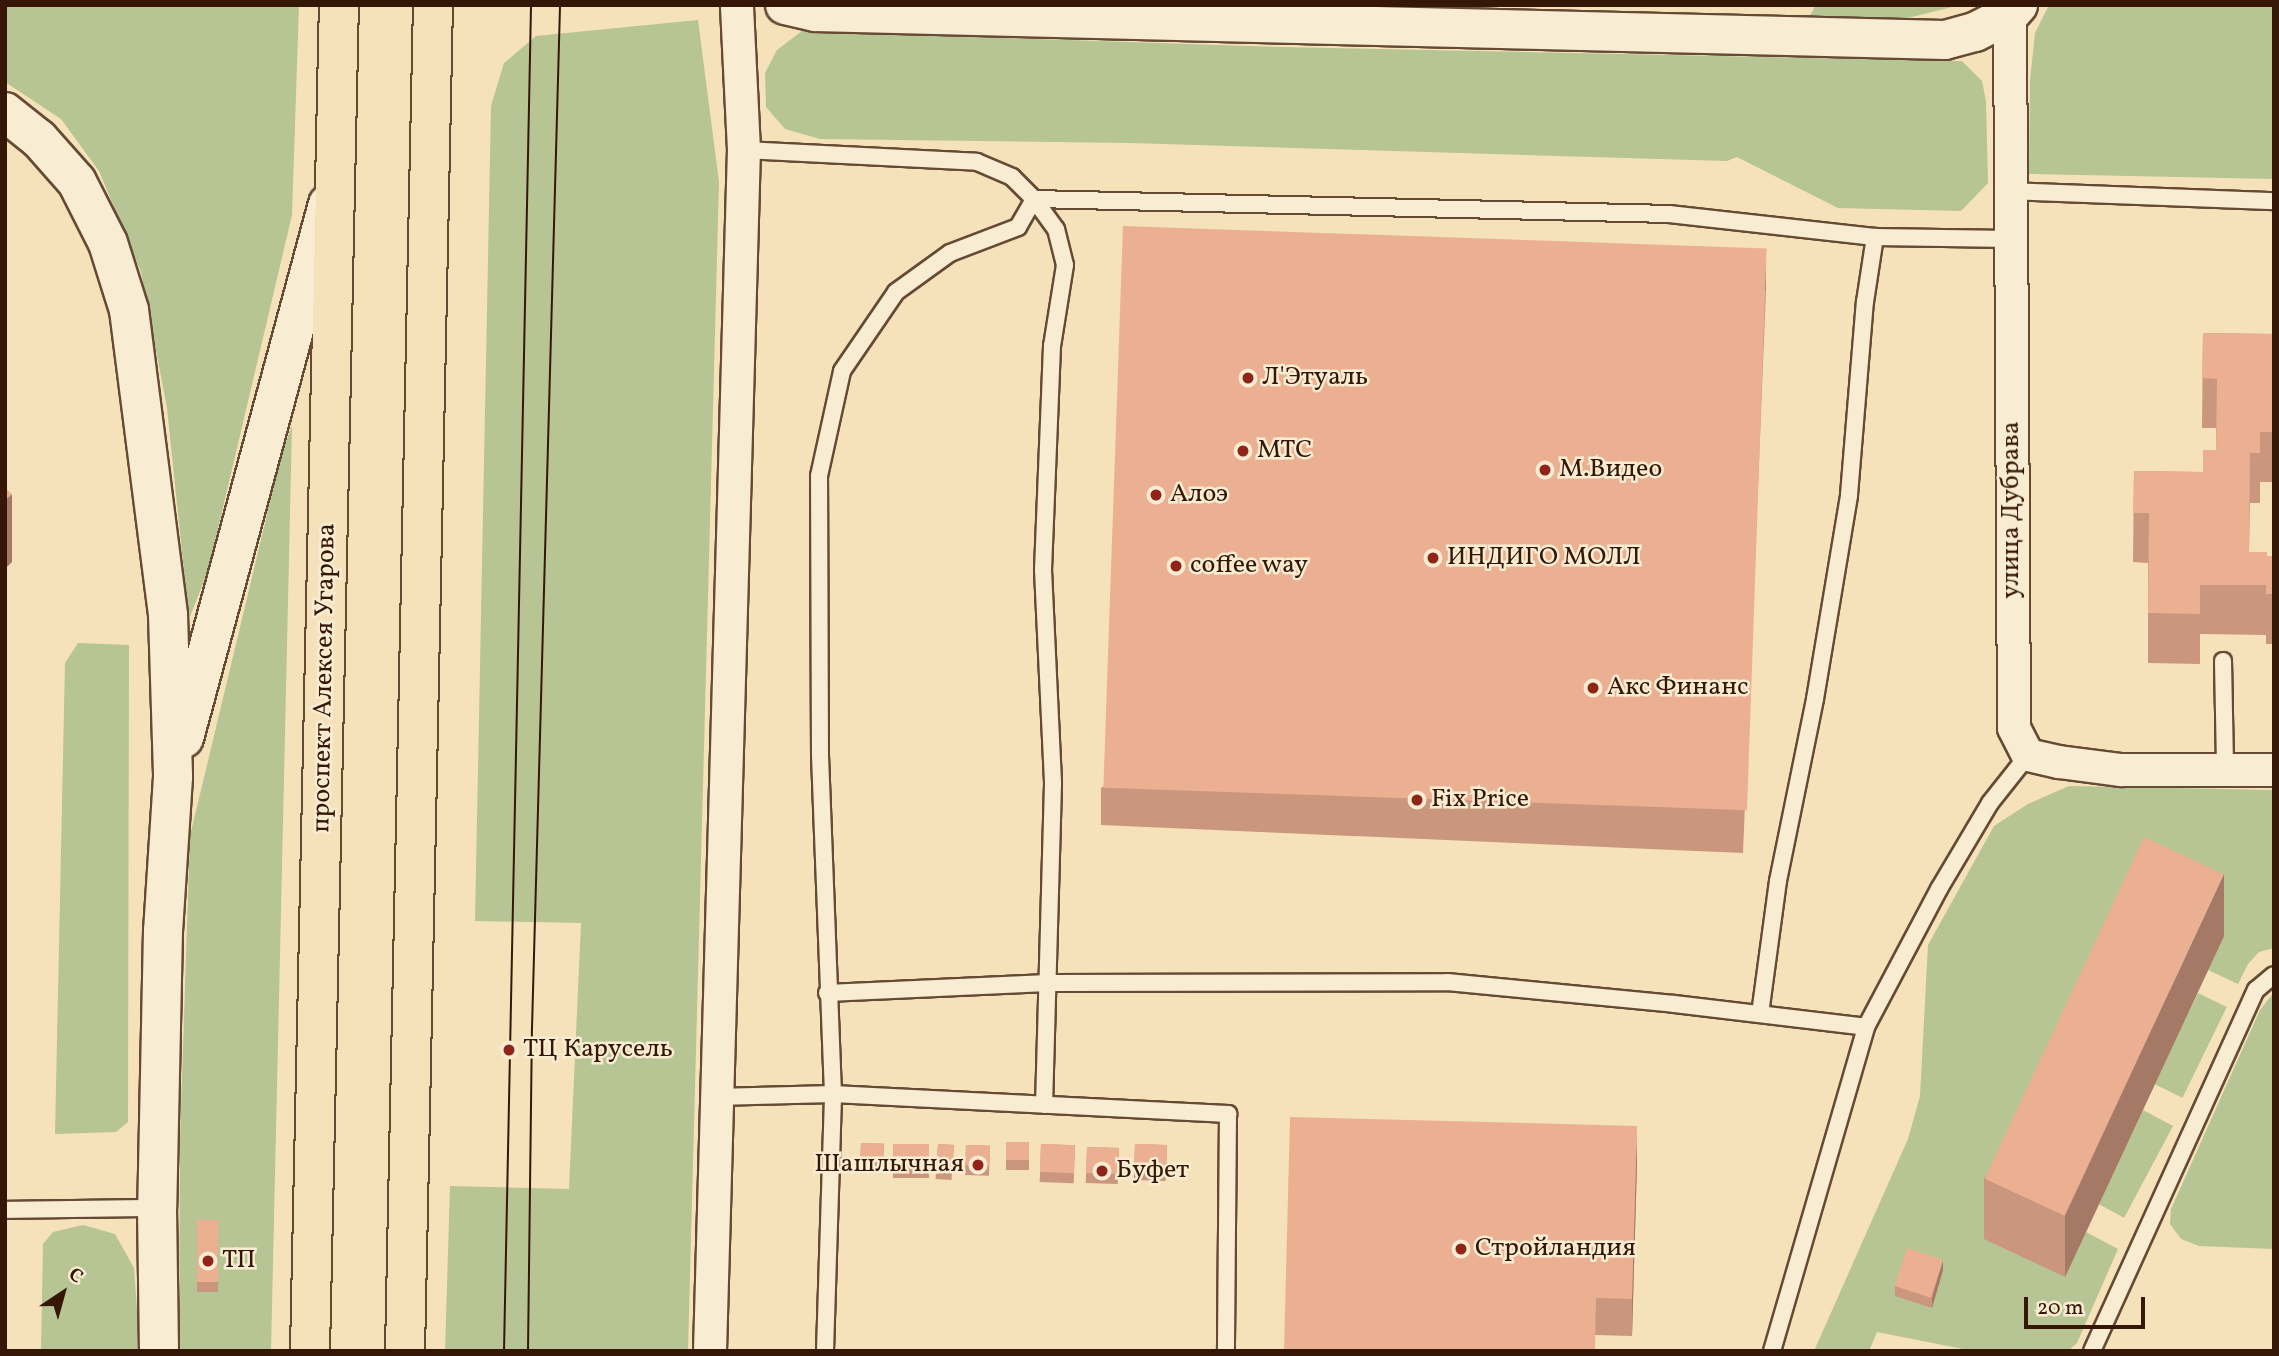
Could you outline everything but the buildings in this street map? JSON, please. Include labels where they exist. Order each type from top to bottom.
[{"type":"main road","name":"проспект Алексея Угарова","points":[[310,1351],[339,5]]},
{"type":"main road","points":[[405,1351],[432,5]]},
{"type":"main road","points":[[785,5],[815,12],[1945,40],[1975,32],[2014,10]]},
{"type":"main road","points":[[5,111],[39,139],[77,182],[108,243],[129,310],[168,615],[173,777],[163,931],[157,1208],[159,1351]]},
{"type":"main road","points":[[173,777],[337,169]]},
{"type":"street","points":[[710,1351],[715,1097],[744,150],[737,5]]},
{"type":"street","name":"улица Дубрава","points":[[2014,10],[2009,191],[2014,727],[2028,755]]},
{"type":"street","points":[[2028,755],[2122,770],[2274,770]]},
{"type":"lane","points":[[744,150],[977,162],[1012,177],[1034,199],[1056,229],[1065,265],[1052,346],[1043,570],[1053,784],[1044,1105]]},
{"type":"lane","points":[[2009,191],[2274,201]]},
{"type":"lane","points":[[1034,199],[1670,214],[1875,237],[2011,239]]},
{"type":"lane","points":[[825,1351],[833,1094],[827,993],[820,755],[819,476],[842,371],[896,292],[950,253],[1018,227],[1034,199]]},
{"type":"lane","points":[[1760,1014],[1778,881],[1815,699],[1849,495],[1865,302],[1875,237]]},
{"type":"lane","points":[[2224,661],[2225,770]]},
{"type":"lane","points":[[1772,1351],[1866,1027],[1938,889],[1990,803],[2028,755]]},
{"type":"lane","points":[[2092,1351],[2256,990],[2274,975]]},
{"type":"lane","points":[[827,993],[1048,983],[1447,982],[1866,1027]]},
{"type":"lane","points":[[715,1097],[833,1094],[1228,1114],[1226,1351]]},
{"type":"lane","points":[[5,1210],[157,1208]]},
{"type":"green space","points":[[5,5],[299,5],[292,215],[208,571],[189,619],[167,408],[141,272],[99,171],[61,119],[5,82]]},
{"type":"green space","points":[[1816,5],[1960,5],[1908,18],[1809,17]]},
{"type":"green space","points":[[2049,5],[2274,5],[2274,179],[2029,174],[2030,80],[2035,33]]},
{"type":"green space","points":[[698,20],[719,182],[688,1351],[445,1351],[450,1186],[569,1189],[581,923],[475,921],[491,106],[504,63],[536,36]]},
{"type":"green space","points":[[802,31],[1281,47],[1962,61],[1982,81],[1986,101],[1988,183],[1961,211],[1838,208],[1737,157],[1727,161],[1130,143],[820,139],[785,129],[766,107],[765,73],[777,50]]},
{"type":"green space","points":[[292,425],[271,1351],[179,1351],[180,1138],[190,836],[281,456]]},
{"type":"green space","points":[[78,643],[129,645],[128,1122],[116,1132],[55,1134],[65,663]]},
{"type":"green space","points":[[2069,786],[2274,790],[2274,948],[2259,952],[2248,964],[2238,984],[2208,970],[2086,1232],[2118,1249],[2077,1343],[2068,1351],[1973,1351],[1877,1332],[1869,1351],[1814,1351],[1908,1139],[1920,1096],[1928,945],[1994,826],[2028,804]]},
{"type":"green space","points":[[2274,992],[2274,1249],[2199,1246],[2181,1239],[2170,1224],[2171,1209],[2260,1010]]},
{"type":"green space","points":[[2198,993],[2227,1007],[2182,1098],[2154,1084]]},
{"type":"green space","points":[[2143,1110],[2173,1126],[2124,1218],[2094,1202]]},
{"type":"green space","points":[[83,1225],[115,1234],[134,1268],[140,1351],[41,1351],[43,1244],[53,1232]]},
{"type":"tram line","points":[[504,1351],[531,5]]},
{"type":"tram line","points":[[528,1351],[532,1028],[560,5]]},
{"type":"place","name":"Л'Этуаль","points":[[1248,378]]},
{"type":"place","name":"МТС","points":[[1243,451]]},
{"type":"place","name":"М.Видео","points":[[1545,470]]},
{"type":"place","name":"Алоэ","points":[[1156,495]]},
{"type":"place","name":"ИНДИГО МОЛЛ","points":[[1433,558]]},
{"type":"place","name":"coffee way","points":[[1176,566]]},
{"type":"place","name":"Акс Финанс","points":[[1593,688]]},
{"type":"place","name":"Fix Price","points":[[1417,800]]},
{"type":"place","name":"ТЦ Карусель","points":[[509,1050]]},
{"type":"place","name":"Шашлычная","points":[[978,1165]]},
{"type":"place","name":"Буфет","points":[[1102,1171]]},
{"type":"place","name":"Стройландия","points":[[1461,1249]]},
{"type":"place","name":"ТП","points":[[208,1261]]}]
